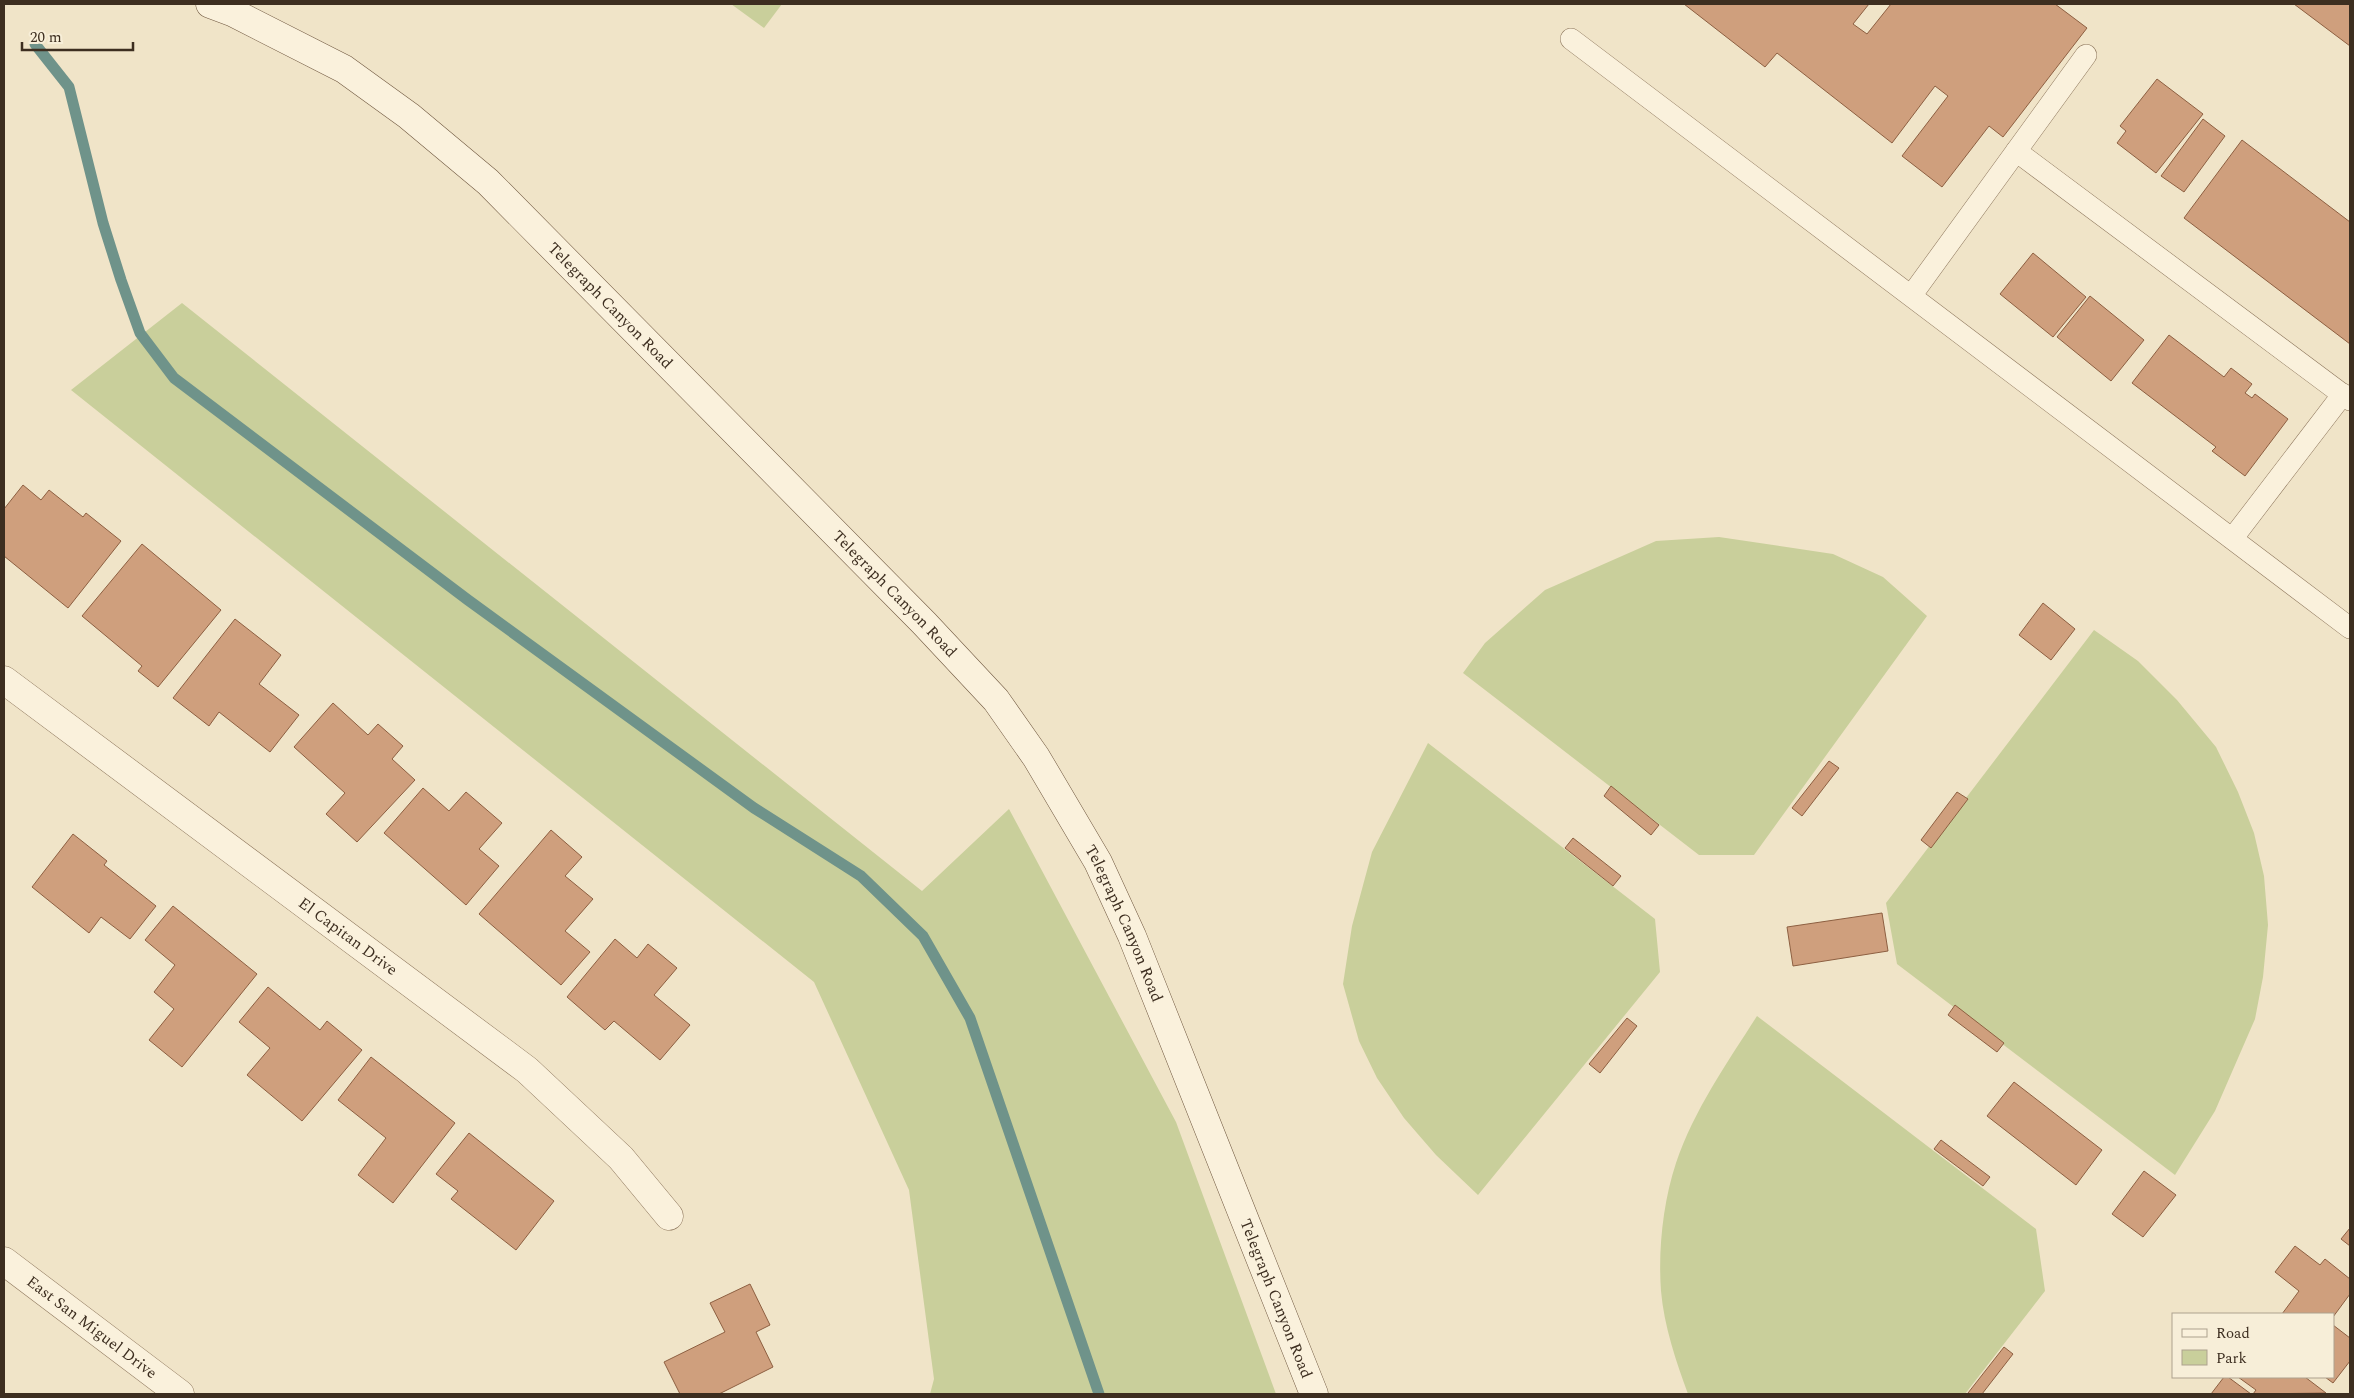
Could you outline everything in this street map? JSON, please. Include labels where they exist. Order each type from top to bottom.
[{"type":"street","name":"Telegraph Canyon Road","points":[[210,4],[234,13],[344,69],[409,116],[488,182],[924,624],[996,700],[1036,757],[1098,862],[1132,936],[1314,1394]]},
{"type":"street","name":"El Capitan Drive","points":[[4,680],[527,1070],[621,1158],[669,1216]]},
{"type":"street","name":"East San Miguel Drive","points":[[4,1261],[180,1394]]},
{"type":"lane","points":[[1571,39],[2350,628]]},
{"type":"lane","points":[[1912,296],[2086,55]]},
{"type":"lane","points":[[2016,151],[2347,397],[2232,539]]},
{"type":"green space","points":[[731,4],[782,4],[764,28]]},
{"type":"green space","points":[[182,303],[922,891],[1009,809],[1176,1122],[1276,1394],[930,1394],[934,1379],[909,1190],[814,982],[71,390]]},
{"type":"green space","points":[[1719,537],[1833,554],[1883,577],[1927,616],[1754,855],[1699,855],[1463,673],[1485,643],[1545,590],[1656,541]]},
{"type":"green space","points":[[2094,630],[2138,661],[2177,700],[2216,747],[2238,792],[2254,833],[2264,876],[2268,925],[2263,977],[2255,1019],[2215,1111],[2175,1175],[1897,964],[1886,903]]},
{"type":"green space","points":[[1428,743],[1655,919],[1660,972],[1478,1195],[1436,1155],[1404,1118],[1377,1078],[1359,1041],[1343,984],[1352,926],[1372,852]]},
{"type":"green space","points":[[1757,1016],[2036,1229],[2045,1291],[1965,1394],[1688,1394],[1671,1343],[1665,1317],[1660,1275],[1662,1226],[1672,1178],[1683,1143],[1712,1087]]},
{"type":"building","points":[[1684,4],[1869,4],[1853,24],[1867,34],[1891,4],[2055,4],[2087,28],[2003,137],[1989,126],[1942,187],[1902,156],[1948,96],[1935,86],[1892,143],[1777,53],[1765,67]]},
{"type":"building","points":[[2294,4],[2350,4],[2350,46]]},
{"type":"building","points":[[2157,79],[2203,114],[2156,173],[2117,143],[2126,131],[2120,126]]},
{"type":"building","points":[[2203,119],[2225,136],[2184,192],[2161,176]]},
{"type":"building","points":[[2242,140],[2350,222],[2350,344],[2184,218]]},
{"type":"building","points":[[2033,253],[2086,297],[2053,337],[2000,294]]},
{"type":"building","points":[[2090,296],[2144,340],[2111,381],[2057,337]]},
{"type":"building","points":[[2169,335],[2224,377],[2231,368],[2252,384],[2245,393],[2252,398],[2255,394],[2288,419],[2245,476],[2212,451],[2216,447],[2132,383]]},
{"type":"building","points":[[23,485],[41,500],[49,490],[83,517],[86,513],[121,541],[68,608],[4,556],[4,509]]},
{"type":"building","points":[[142,544],[221,610],[158,687],[138,671],[142,666],[82,616]]},
{"type":"building","points":[[2043,603],[2075,629],[2051,660],[2019,635]]},
{"type":"building","points":[[235,619],[281,655],[259,684],[299,715],[270,752],[219,712],[209,726],[173,698]]},
{"type":"building","points":[[333,703],[368,735],[378,724],[403,746],[392,759],[415,780],[357,842],[326,814],[345,793],[294,747]]},
{"type":"building","points":[[1829,761],[1839,768],[1802,816],[1792,808]]},
{"type":"building","points":[[1611,786],[1659,825],[1651,835],[1604,796]]},
{"type":"building","points":[[423,788],[449,811],[466,792],[502,823],[479,849],[499,866],[466,905],[384,833]]},
{"type":"building","points":[[1957,792],[1968,799],[1931,848],[1921,840]]},
{"type":"building","points":[[551,830],[582,857],[565,876],[593,899],[565,931],[590,952],[561,985],[479,914]]},
{"type":"building","points":[[73,834],[107,861],[104,865],[156,906],[130,939],[101,917],[89,933],[32,887]]},
{"type":"building","points":[[1573,838],[1621,876],[1613,886],[1565,848]]},
{"type":"building","points":[[173,906],[257,974],[182,1067],[149,1040],[174,1009],[154,992],[175,965],[145,940]]},
{"type":"building","points":[[1882,913],[1888,951],[1793,966],[1787,927]]},
{"type":"building","points":[[615,939],[637,958],[648,944],[677,968],[654,995],[690,1025],[660,1060],[614,1021],[605,1030],[567,997]]},
{"type":"building","points":[[268,987],[320,1030],[327,1021],[362,1050],[302,1121],[247,1075],[270,1048],[239,1022]]},
{"type":"building","points":[[1955,1005],[2004,1043],[1997,1052],[1948,1015]]},
{"type":"building","points":[[1627,1018],[1637,1026],[1600,1073],[1589,1064]]},
{"type":"building","points":[[371,1057],[455,1123],[393,1203],[358,1175],[386,1138],[338,1100]]},
{"type":"building","points":[[2014,1082],[2102,1150],[2076,1185],[1987,1116]]},
{"type":"building","points":[[469,1133],[554,1201],[516,1250],[451,1199],[458,1191],[436,1174]]},
{"type":"building","points":[[1941,1140],[1990,1177],[1983,1186],[1934,1149]]},
{"type":"building","points":[[2144,1171],[2176,1195],[2143,1237],[2112,1214]]},
{"type":"building","points":[[2350,1228],[2350,1246],[2341,1239]]},
{"type":"building","points":[[2295,1246],[2320,1265],[2325,1259],[2350,1279],[2350,1294],[2334,1316],[2334,1313],[2283,1313],[2299,1291],[2275,1272]]},
{"type":"building","points":[[750,1284],[770,1325],[756,1332],[773,1367],[719,1394],[680,1394],[664,1362],[725,1332],[710,1303]]},
{"type":"building","points":[[2334,1326],[2350,1338],[2350,1361],[2333,1383],[2326,1378],[2334,1378]]},
{"type":"building","points":[[2004,1347],[2013,1354],[1982,1394],[1968,1393]]},
{"type":"building","points":[[2223,1378],[2229,1378],[2251,1394],[2211,1394]]},
{"type":"building","points":[[2239,1378],[2306,1378],[2326,1393],[2253,1394],[2256,1390]]},
{"type":"waterway","points":[[35,44],[69,87],[103,223],[140,333],[174,378],[468,600],[754,808],[861,876],[923,936],[970,1018],[1099,1394]]}]
